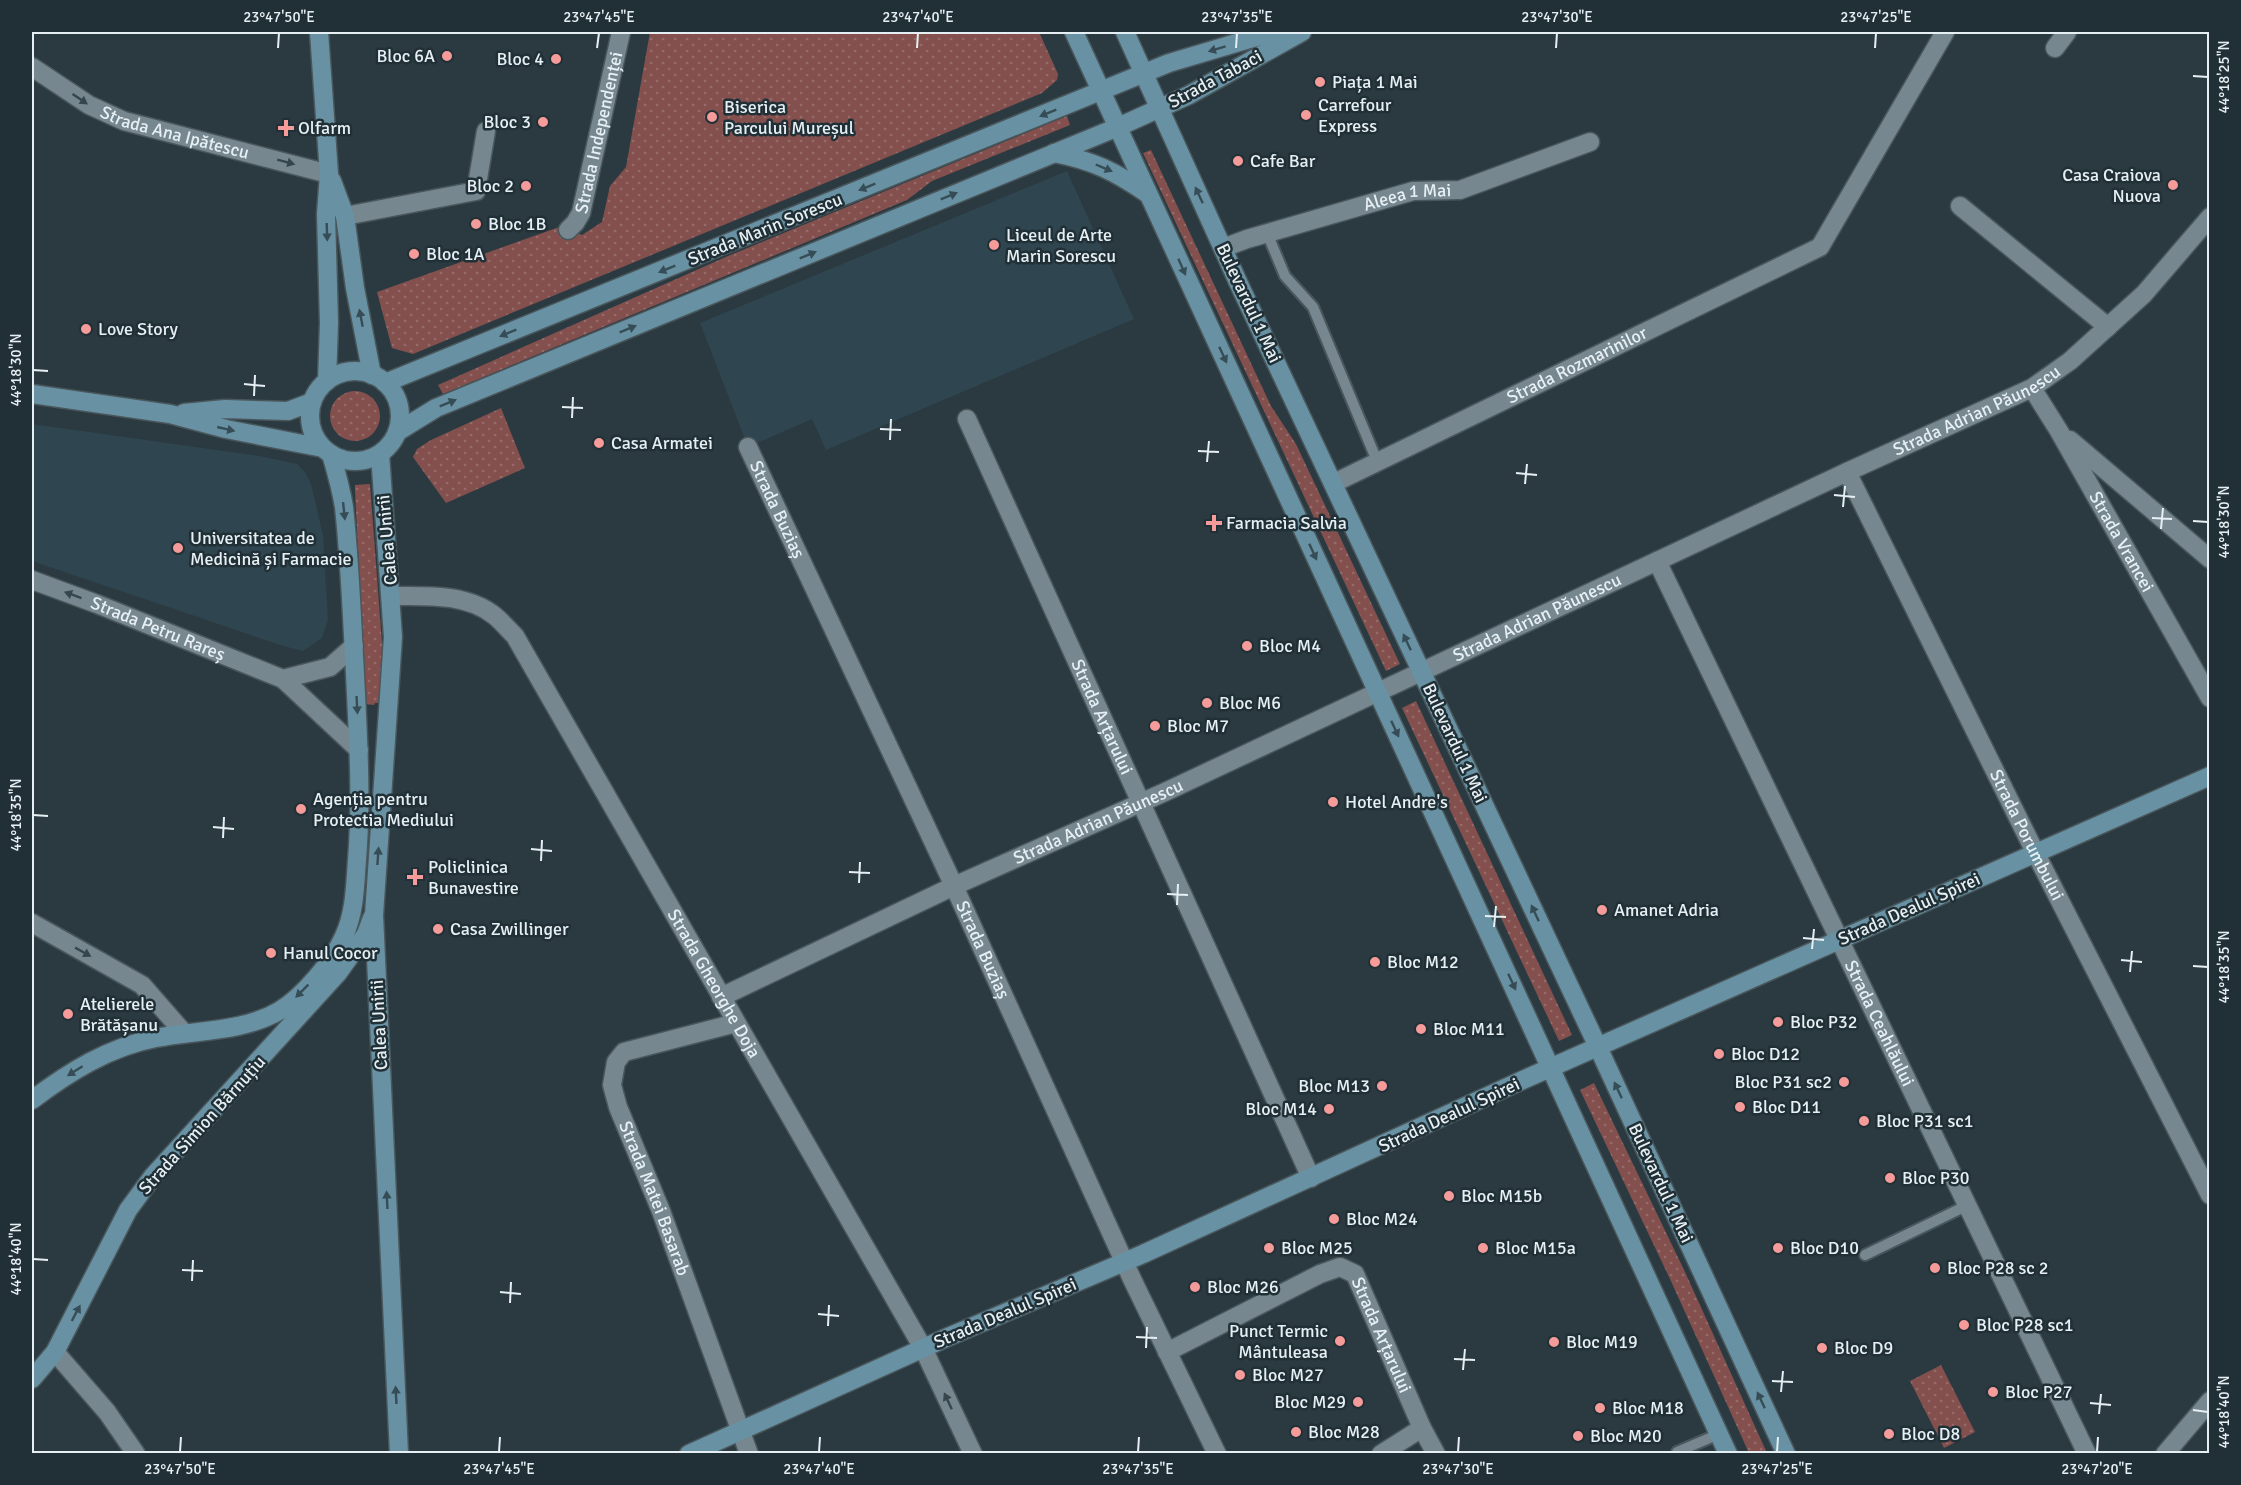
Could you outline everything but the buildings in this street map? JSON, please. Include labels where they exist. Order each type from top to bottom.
[{"type":"main road","points":[[319,32],[329,174],[326,214],[329,323],[327,381]]},
{"type":"main road","points":[[1074,32],[1728,1454]]},
{"type":"main road","name":"Bulevardul 1 Mai","points":[[1125,32],[1786,1454]]},
{"type":"main road","name":"Strada Tabaci","points":[[1144,74],[1174,62],[1273,32]]},
{"type":"main road","name":"Strada Tabaci","points":[[1118,127],[1189,95],[1302,32]]},
{"type":"main road","name":"Strada Marin Sorescu","points":[[379,379],[1144,74]]},
{"type":"main road","points":[[397,432],[436,408],[1118,127]]},
{"type":"main road","points":[[1054,153],[1087,160],[1123,177],[1149,195]]},
{"type":"main road","points":[[32,394],[170,414],[327,451],[342,459],[355,461],[380,454],[397,432],[400,419],[399,406],[394,394],[379,379],[355,288],[345,216],[329,174]]},
{"type":"main road","points":[[32,1100],[75,1070],[123,1046],[184,1033],[241,1025],[281,1010],[300,994],[332,958],[345,936],[353,907],[359,834],[359,750],[354,646],[344,506],[327,451],[311,427],[310,414],[312,402],[318,391],[327,381],[337,375],[349,372],[379,379]]},
{"type":"main road","points":[[170,414],[225,410],[288,411],[312,402]]},
{"type":"main road","name":"Calea Unirii","points":[[380,454],[392,596],[393,637],[374,915],[399,1454]]},
{"type":"main road","name":"Strada Dealul Spirei","points":[[689,1454],[923,1348],[1125,1262],[1551,1068],[2210,776]]},
{"type":"main road","name":"Strada Simion Bărnuțiu","points":[[32,1379],[55,1352],[128,1210],[153,1176],[338,973],[366,934],[374,915]]},
{"type":"street","name":"Strada Independenței","points":[[568,230],[575,224],[581,213],[621,32]]},
{"type":"street","name":"Strada Rozmarinilor","points":[[1334,483],[1820,247],[1945,32]]},
{"type":"street","points":[[2055,48],[2067,32]]},
{"type":"street","name":"Strada Ana Ipătescu","points":[[32,67],[89,105],[124,121],[329,174]]},
{"type":"street","points":[[345,216],[476,191],[486,131]]},
{"type":"street","name":"Aleea 1 Mai","points":[[1224,248],[1267,233],[1413,191],[1460,190],[1590,142]]},
{"type":"street","points":[[1960,206],[2108,327]]},
{"type":"street","name":"Strada Adrian Păunescu","points":[[722,997],[954,886],[1141,802],[2032,388],[2070,361],[2144,294],[2210,217]]},
{"type":"street","name":"Strada Vrancei","points":[[2032,388],[2059,431],[2210,698]]},
{"type":"street","name":"Strada Arțarului","points":[[968,419],[1311,1178]]},
{"type":"street","points":[[2059,431],[2210,559]]},
{"type":"street","name":"Strada Buziaș","points":[[748,447],[954,886],[1125,1262],[1217,1454]]},
{"type":"street","name":"Strada Porumbului","points":[[1847,472],[2035,852],[2210,1195]]},
{"type":"street","name":"Strada Ceahlăului","points":[[1657,561],[2087,1454]]},
{"type":"street","name":"Strada Petru Rareș","points":[[32,580],[98,604],[283,679],[359,750]]},
{"type":"street","name":"Strada Gheorghe Doja","points":[[392,596],[445,598],[474,604],[494,615],[514,636],[923,1348],[973,1454]]},
{"type":"street","points":[[283,679],[330,667],[354,646]]},
{"type":"street","points":[[32,923],[142,985],[184,1033]]},
{"type":"street","name":"Strada Matei Basarab","points":[[736,1023],[624,1052],[616,1062],[612,1085],[618,1107],[661,1211],[749,1454]]},
{"type":"street","name":"Strada Arțarului","points":[[1167,1352],[1320,1274],[1340,1267],[1355,1274],[1422,1428],[1436,1454]]},
{"type":"street","points":[[55,1352],[106,1412],[136,1454]]},
{"type":"street","points":[[2165,1454],[2210,1401]]},
{"type":"street","points":[[1381,1454],[1422,1428]]},
{"type":"lane","points":[[1267,233],[1285,276],[1313,307],[1377,461]]},
{"type":"lane","points":[[1865,1255],[1968,1205]]},
{"type":"lane","points":[[1677,1452],[1719,1434]]},
{"type":"shaded area","points":[[650,32],[1039,32],[1058,74],[1057,80],[1042,93],[413,354],[392,348],[377,292],[562,226],[582,235],[602,222],[610,186],[626,167]]},
{"type":"shaded area","points":[[1067,116],[1070,125],[932,181],[907,200],[443,394],[438,385],[728,256]]},
{"type":"shaded area","points":[[1151,150],[1271,406],[1296,444],[1400,664],[1386,671],[1143,153]]},
{"type":"shaded area","name":"Liceul de Arte Marin Sorescu","points":[[1067,171],[1134,319],[826,450],[812,419],[748,447],[700,323]]},
{"type":"shaded area","points":[[360,391],[373,398],[379,406],[379,426],[373,434],[365,440],[350,441],[337,434],[331,426],[330,411],[337,398],[345,392]]},
{"type":"shaded area","points":[[501,408],[525,468],[446,503],[413,457],[417,449],[431,440]]},
{"type":"shaded area","name":"Universitatea de Medicină și Farmacie","points":[[32,424],[260,456],[297,464],[305,472],[311,484],[323,535],[328,620],[322,638],[303,651],[283,646],[32,561]]},
{"type":"shaded area","points":[[370,484],[384,670],[381,703],[374,705],[366,704],[355,491],[355,485]]},
{"type":"shaded area","points":[[1416,701],[1572,1035],[1559,1041],[1402,708]]},
{"type":"shaded area","points":[[1594,1083],[1685,1272],[1767,1453],[1749,1453],[1670,1279],[1580,1090]]},
{"type":"shaded area","points":[[1941,1365],[1975,1432],[1944,1448],[1910,1381]]},
{"type":"place","name":"Bloc 6A","points":[[447,56]]},
{"type":"place","name":"Bloc 4","points":[[556,59]]},
{"type":"place","name":"Piața 1 Mai","points":[[1320,82]]},
{"type":"place","name":"Carrefour Express","points":[[1306,115]]},
{"type":"place","name":"Biserica Parcului Mureșul","points":[[712,117]]},
{"type":"place","name":"Bloc 3","points":[[543,122]]},
{"type":"place","name":"Olfarm","points":[[286,128]]},
{"type":"place","name":"Cafe Bar","points":[[1238,161]]},
{"type":"place","name":"Casa Craiova Nuova","points":[[2173,185]]},
{"type":"place","name":"Bloc 2","points":[[526,186]]},
{"type":"place","name":"Bloc 1B","points":[[476,224]]},
{"type":"place","name":"Liceul de Arte Marin Sorescu","points":[[994,245]]},
{"type":"place","name":"Bloc 1A","points":[[414,254]]},
{"type":"place","name":"Love Story","points":[[86,329]]},
{"type":"place","name":"Casa Armatei","points":[[599,443]]},
{"type":"place","name":"Farmacia Salvia","points":[[1214,523]]},
{"type":"place","name":"Universitatea de Medicină și Farmacie","points":[[178,548]]},
{"type":"place","name":"Bloc M4","points":[[1247,646]]},
{"type":"place","name":"Bloc M6","points":[[1207,703]]},
{"type":"place","name":"Bloc M7","points":[[1155,726]]},
{"type":"place","name":"Hotel Andre's","points":[[1333,802]]},
{"type":"place","name":"Agenția pentru Protectia Mediului","points":[[301,809]]},
{"type":"place","name":"Policlinica Bunavestire","points":[[415,877]]},
{"type":"place","name":"Amanet Adria","points":[[1602,910]]},
{"type":"place","name":"Casa Zwillinger","points":[[438,929]]},
{"type":"place","name":"Hanul Cocor","points":[[271,953]]},
{"type":"place","name":"Bloc M12","points":[[1375,962]]},
{"type":"place","name":"Atelierele Brătășanu","points":[[68,1014]]},
{"type":"place","name":"Bloc P32","points":[[1778,1022]]},
{"type":"place","name":"Bloc M11","points":[[1421,1029]]},
{"type":"place","name":"Bloc D12","points":[[1719,1054]]},
{"type":"place","name":"Bloc P31 sc2","points":[[1844,1082]]},
{"type":"place","name":"Bloc M13","points":[[1382,1086]]},
{"type":"place","name":"Bloc D11","points":[[1740,1107]]},
{"type":"place","name":"Bloc M14","points":[[1329,1109]]},
{"type":"place","name":"Bloc P31 sc1","points":[[1864,1121]]},
{"type":"place","name":"Bloc P30","points":[[1890,1178]]},
{"type":"place","name":"Bloc M15b","points":[[1449,1196]]},
{"type":"place","name":"Bloc M24","points":[[1334,1219]]},
{"type":"place","name":"Bloc M25","points":[[1269,1248]]},
{"type":"place","name":"Bloc M15a","points":[[1483,1248]]},
{"type":"place","name":"Bloc D10","points":[[1778,1248]]},
{"type":"place","name":"Bloc P28 sc 2","points":[[1935,1268]]},
{"type":"place","name":"Bloc M26","points":[[1195,1287]]},
{"type":"place","name":"Bloc P28 sc1","points":[[1964,1325]]},
{"type":"place","name":"Punct Termic Mântuleasa","points":[[1340,1341]]},
{"type":"place","name":"Bloc M19","points":[[1554,1342]]},
{"type":"place","name":"Bloc D9","points":[[1822,1348]]},
{"type":"place","name":"Bloc M27","points":[[1240,1375]]},
{"type":"place","name":"Bloc P27","points":[[1993,1392]]},
{"type":"place","name":"Bloc M29","points":[[1358,1402]]},
{"type":"place","name":"Bloc M18","points":[[1600,1408]]},
{"type":"place","name":"Bloc M28","points":[[1296,1432]]},
{"type":"place","name":"Bloc D8","points":[[1889,1434]]},
{"type":"place","name":"Bloc M20","points":[[1578,1436]]}]
